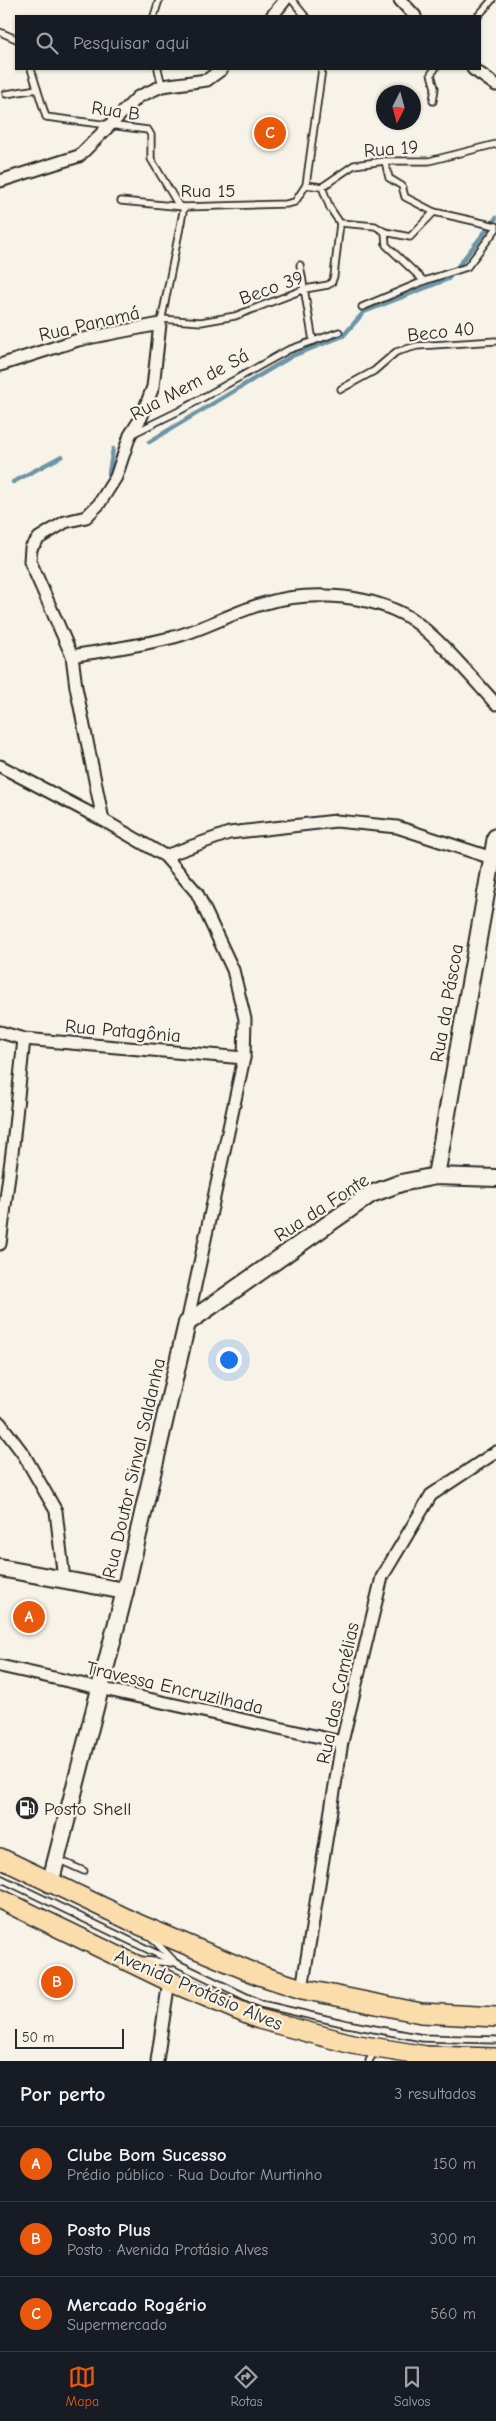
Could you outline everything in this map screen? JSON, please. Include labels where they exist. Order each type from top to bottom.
[{"type":"main road","name":"Avenida Protásio Alves","points":[[0,1858],[50,1884],[140,1925],[260,1975],[302,1989],[421,2013],[496,2017]]},
{"type":"main road","name":"Avenida Protásio Alves","points":[[0,1899],[169,1981],[259,2019],[352,2044],[373,2054],[496,2058]]},
{"type":"street","points":[[273,15],[285,0]]},
{"type":"street","points":[[400,0],[414,15]]},
{"type":"street","points":[[0,181],[79,156],[138,97],[162,86],[207,80],[221,70]]},
{"type":"street","points":[[474,70],[496,85]]},
{"type":"street","name":"Rua Panamá","points":[[0,365],[78,340],[161,322],[153,387],[141,418],[130,435]]},
{"type":"street","name":"Rua Mem de Sá","points":[[72,656],[30,561],[31,548],[38,538],[65,522],[86,517],[99,504],[116,478],[130,435]]},
{"type":"street","points":[[104,820],[76,687],[72,656],[171,638],[263,603],[296,598],[334,596],[368,601],[404,614],[433,637],[496,704]]},
{"type":"street","name":"Rua Doutor Sinval Saldanha","points":[[0,766],[104,820],[165,856],[197,893],[233,970],[245,1019],[244,1058],[187,1322],[125,1592],[50,1884]]},
{"type":"street","points":[[165,856],[229,833],[336,821],[397,827],[492,858]]},
{"type":"street","name":"Rua da Páscoa","points":[[436,1176],[496,837]]},
{"type":"street","name":"Rua Patagônia","points":[[0,1032],[24,1039],[244,1058]]},
{"type":"street","points":[[0,1244],[14,1146],[24,1039]]},
{"type":"street","name":"Rua da Fonte","points":[[187,1322],[371,1194],[401,1183],[436,1176],[496,1178]]},
{"type":"street","points":[[0,1423],[24,1455],[56,1511],[64,1580]]},
{"type":"street","name":"Rua das Camélias","points":[[302,1989],[342,1742],[382,1576],[431,1495],[496,1452]]},
{"type":"street","points":[[0,1568],[125,1592]]},
{"type":"street","name":"Travessa Encruzilhada","points":[[0,1666],[342,1742]]},
{"type":"street","points":[[157,2061],[169,1981]]},
{"type":"lane","points":[[154,15],[159,0]]},
{"type":"lane","points":[[292,0],[303,15]]},
{"type":"lane","points":[[479,15],[492,0]]},
{"type":"lane","points":[[0,32],[15,39]]},
{"type":"lane","name":"Rua B","points":[[31,70],[46,117],[148,130],[151,135],[151,160],[182,207]]},
{"type":"lane","points":[[158,70],[162,86]]},
{"type":"lane","points":[[322,70],[306,185],[322,187],[330,208],[340,223],[375,226],[385,232],[410,237],[434,212]]},
{"type":"lane","points":[[433,101],[436,88],[431,74],[434,70]]},
{"type":"lane","points":[[6,94],[37,89]]},
{"type":"lane","name":"Rua 19","points":[[322,187],[354,165],[385,161],[429,161],[496,144]]},
{"type":"lane","points":[[362,307],[424,281],[467,266],[496,227],[434,212],[405,197],[402,186],[389,178],[385,161]]},
{"type":"lane","name":"Rua 15","points":[[121,201],[182,207],[286,204],[295,202],[306,185]]},
{"type":"lane","points":[[161,322],[182,207]]},
{"type":"lane","name":"Beco 39","points":[[161,322],[200,322],[235,316],[332,282],[340,223]]},
{"type":"lane","points":[[385,232],[386,245],[424,281]]},
{"type":"lane","points":[[300,264],[303,291],[313,341]]},
{"type":"lane","name":"Rua Mem de Sá","points":[[130,435],[179,411],[288,350],[339,332]]},
{"type":"lane","name":"Beco 40","points":[[341,389],[374,371],[396,352],[417,346],[496,341]]},
{"type":"lane","points":[[57,1859],[84,1871]]},
{"type":"lane","points":[[0,1878],[261,2004],[347,2024],[423,2038],[496,2040]]},
{"type":"lane","points":[[140,1925],[176,1963]]},
{"type":"lane","points":[[121,1958],[176,1963]]},
{"type":"waterway","points":[[149,442],[292,356],[343,336],[364,312],[448,279],[496,218]]},
{"type":"waterway","points":[[109,473],[113,449]]},
{"type":"waterway","points":[[13,482],[62,456]]},
{"type":"place","name":"Mercado Rogério","points":[[270,133]]},
{"type":"place","name":"Clube Bom Sucesso","points":[[29,1617]]},
{"type":"place","name":"Posto Shell","points":[[27,1808]]},
{"type":"place","name":"Posto Plus","points":[[57,1982]]}]
